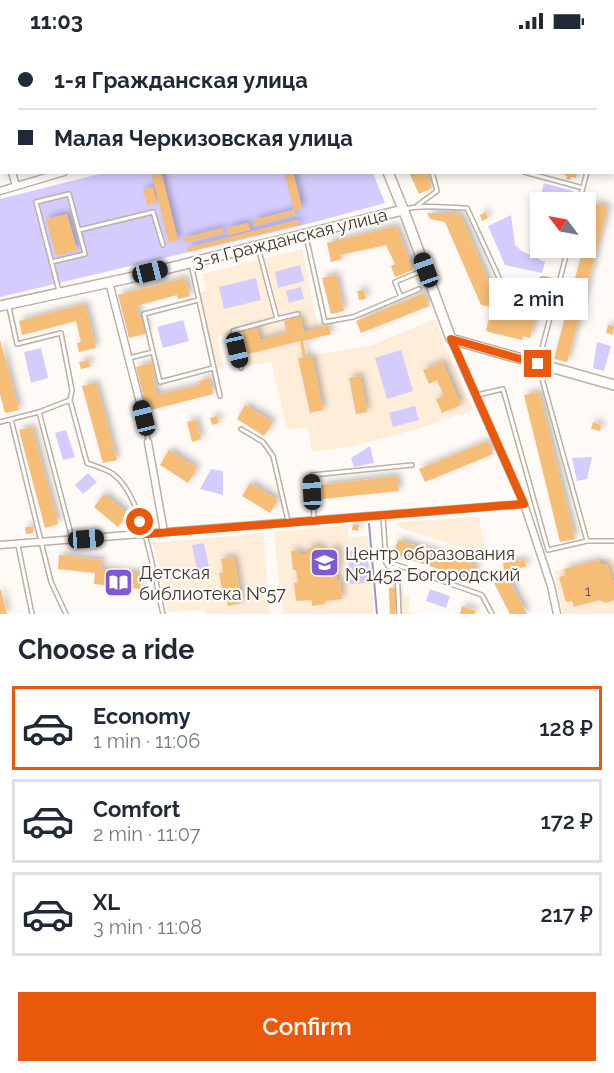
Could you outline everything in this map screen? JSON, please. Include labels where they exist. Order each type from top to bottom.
[{"type":"street","points":[[13,174],[16,186]]},
{"type":"street","points":[[0,191],[57,174]]},
{"type":"street","points":[[389,174],[451,339],[524,504],[551,586],[557,614]]},
{"type":"street","name":"3-я Гражданская улица","points":[[4,305],[109,282],[404,210]]},
{"type":"street","points":[[109,282],[144,418]]},
{"type":"street","points":[[451,339],[614,385]]},
{"type":"street","points":[[148,442],[164,532]]},
{"type":"street","points":[[0,545],[524,504]]},
{"type":"lane","points":[[404,210],[418,206],[437,191],[433,174]]},
{"type":"lane","points":[[531,174],[583,188]]},
{"type":"lane","points":[[582,192],[586,174]]},
{"type":"lane","points":[[51,262],[85,254],[69,194],[36,202],[51,262],[59,293]]},
{"type":"lane","points":[[418,206],[467,208],[501,282],[525,288],[543,279],[558,282]]},
{"type":"lane","points":[[79,231],[153,212],[163,245]]},
{"type":"lane","points":[[305,234],[325,322],[353,317],[419,289]]},
{"type":"lane","points":[[258,245],[277,319]]},
{"type":"lane","points":[[565,258],[538,364],[587,541]]},
{"type":"lane","points":[[190,262],[219,396]]},
{"type":"lane","points":[[401,297],[395,282],[426,270]]},
{"type":"lane","points":[[198,300],[144,314],[160,382],[213,368]]},
{"type":"lane","points":[[4,305],[17,344],[61,333],[72,390],[69,400],[87,463],[112,474],[127,489],[146,534],[163,614]]},
{"type":"lane","points":[[241,368],[233,331],[298,314]]},
{"type":"lane","points":[[129,358],[153,352]]},
{"type":"lane","points":[[476,396],[503,389],[548,550],[587,541],[614,541]]},
{"type":"lane","points":[[0,422],[39,412],[69,400]]},
{"type":"lane","points":[[39,412],[73,540]]},
{"type":"lane","points":[[144,418],[148,442]]},
{"type":"lane","points":[[11,419],[51,582],[66,614]]},
{"type":"lane","points":[[241,429],[263,442],[273,456],[288,523]]},
{"type":"lane","points":[[314,521],[312,475],[412,465]]},
{"type":"lane","points":[[383,515],[386,561],[389,567],[397,567],[399,614]]},
{"type":"lane","points":[[18,544],[32,614]]},
{"type":"lane","points":[[386,561],[482,595],[492,614]]},
{"type":"shaded area","points":[[99,174],[373,174],[385,203],[311,223],[0,297],[0,199]]},
{"type":"shaded area","points":[[544,183],[573,191],[573,192],[542,192]]},
{"type":"shaded area","points":[[511,215],[515,245],[530,255],[530,258],[545,262],[542,273],[505,265],[488,226]]},
{"type":"shaded area","points":[[302,249],[318,327],[328,325],[331,334],[300,341],[303,357],[373,345],[434,319],[473,410],[393,436],[352,446],[312,452],[308,427],[287,430],[271,361],[237,369],[228,334],[217,337],[224,368],[217,369],[199,293],[207,291],[202,274]]},
{"type":"shaded area","points":[[300,265],[304,281],[278,288],[275,272]]},
{"type":"shaded area","points":[[256,278],[261,300],[224,309],[219,287]]},
{"type":"shaded area","points":[[301,287],[304,299],[289,303],[286,291]]},
{"type":"shaded area","points":[[183,320],[189,341],[163,348],[157,327]]},
{"type":"shaded area","points":[[597,342],[611,346],[604,371],[593,368]]},
{"type":"shaded area","points":[[41,348],[48,378],[31,383],[24,352]]},
{"type":"shaded area","points":[[401,350],[413,391],[387,399],[375,358]]},
{"type":"shaded area","points":[[415,406],[419,420],[393,427],[389,413]]},
{"type":"shaded area","points":[[66,430],[75,457],[63,460],[55,433]]},
{"type":"shaded area","points":[[370,446],[374,463],[354,467],[351,458]]},
{"type":"shaded area","points":[[592,457],[587,479],[577,481],[572,458]]},
{"type":"shaded area","points":[[211,469],[223,471],[223,495],[200,489]]},
{"type":"shaded area","points":[[88,473],[97,482],[83,494],[75,485]]},
{"type":"shaded area","points":[[479,517],[486,555],[398,527],[397,522]]},
{"type":"shaded area","name":"Центр образования №1452 Богородский","points":[[348,525],[348,537],[368,536],[374,614],[282,614],[274,532]]},
{"type":"shaded area","points":[[263,533],[270,614],[205,614],[201,610],[168,612],[153,543]]},
{"type":"shaded area","points":[[204,543],[210,572],[198,575],[192,545]]},
{"type":"shaded area","points":[[367,549],[370,583],[350,584],[348,551]]},
{"type":"shaded area","points":[[612,557],[614,614],[563,614],[554,571]]},
{"type":"shaded area","points":[[389,588],[403,588],[402,595],[409,596],[409,612],[417,614],[390,614]]},
{"type":"shaded area","points":[[430,589],[450,596],[446,608],[426,601]]},
{"type":"building","points":[[152,174],[162,174],[178,240],[169,243]]},
{"type":"building","points":[[285,174],[294,174],[302,208],[294,210]]},
{"type":"building","points":[[410,174],[426,174],[432,188],[419,194]]},
{"type":"building","points":[[562,174],[577,174],[576,178],[571,177],[570,180],[566,179],[567,176]]},
{"type":"building","points":[[153,187],[157,203],[147,205],[143,190]]},
{"type":"building","points":[[596,203],[608,207],[596,252]]},
{"type":"building","points":[[294,210],[295,215],[255,226],[254,220]]},
{"type":"building","points":[[486,212],[488,218],[482,221],[480,215]]},
{"type":"building","points":[[427,213],[461,215],[490,285],[487,286],[491,294],[498,296],[499,292],[535,301],[533,309],[530,309],[530,311],[537,312],[530,338],[523,336],[522,340],[486,330],[491,311],[496,312],[497,308],[481,305],[445,222],[430,219]]},
{"type":"building","points":[[67,214],[77,250],[56,256],[46,219]]},
{"type":"building","points":[[298,220],[299,225],[188,252],[187,248]]},
{"type":"building","points":[[248,223],[250,230],[228,235],[227,228]]},
{"type":"building","points":[[396,226],[413,270],[395,277],[391,266],[395,264],[386,245],[340,255],[342,259],[331,262],[327,243]]},
{"type":"building","points":[[222,228],[223,233],[185,243],[184,238]]},
{"type":"building","points":[[580,258],[595,258],[567,362],[554,359]]},
{"type":"building","points":[[336,275],[344,311],[331,314],[322,278]]},
{"type":"building","points":[[185,278],[190,296],[178,299],[177,295],[136,306],[140,319],[143,318],[147,333],[129,338],[118,295]]},
{"type":"building","points":[[364,290],[366,299],[359,300],[357,291]]},
{"type":"building","points":[[424,293],[429,306],[361,333],[356,321]]},
{"type":"building","points":[[85,304],[96,348],[79,352],[77,343],[81,342],[76,321],[22,335],[19,321]]},
{"type":"building","points":[[300,317],[304,332],[328,325],[331,334],[303,341],[306,357],[312,356],[323,410],[310,413],[298,358],[303,358],[300,341],[248,354],[242,330],[257,327],[260,340],[287,333],[284,321]]},
{"type":"building","points":[[608,325],[614,326],[613,335],[606,333]]},
{"type":"building","points":[[0,340],[19,410],[5,413],[0,394]]},
{"type":"building","points":[[89,360],[90,367],[81,369],[79,362]]},
{"type":"building","points":[[442,362],[461,405],[442,413],[436,399],[444,396],[437,380],[429,384],[423,370]]},
{"type":"building","points":[[152,363],[155,374],[152,375],[157,395],[200,385],[199,381],[209,378],[213,394],[147,411],[136,367]]},
{"type":"building","points":[[360,376],[367,412],[356,414],[349,378]]},
{"type":"building","points":[[96,383],[117,460],[103,463],[82,386]]},
{"type":"building","points":[[539,392],[575,539],[560,542],[524,395]]},
{"type":"building","points":[[245,405],[273,422],[264,436],[237,419]]},
{"type":"building","points":[[217,416],[219,423],[212,425],[210,418]]},
{"type":"building","points":[[196,420],[201,439],[192,442],[187,422]]},
{"type":"building","points":[[593,422],[601,425],[600,431],[591,429]]},
{"type":"building","points":[[32,427],[58,524],[45,528],[19,430]]},
{"type":"building","points":[[488,441],[493,454],[425,482],[419,469]]},
{"type":"building","points":[[169,450],[197,468],[188,483],[160,465]]},
{"type":"building","points":[[397,476],[399,491],[322,499],[321,485]]},
{"type":"building","points":[[250,483],[278,500],[270,513],[242,496]]},
{"type":"building","points":[[104,494],[128,514],[118,527],[94,507]]},
{"type":"building","points":[[353,524],[359,525],[358,531],[352,530]]},
{"type":"building","points":[[25,527],[33,527],[33,533],[26,534]]},
{"type":"building","points":[[398,540],[477,566],[472,580],[393,554]]},
{"type":"building","points":[[322,546],[322,553],[338,548],[337,581],[340,580],[342,599],[325,601],[325,604],[312,606],[312,600],[296,601],[294,583],[298,583],[296,570],[293,570],[291,551],[308,554],[308,548]]},
{"type":"building","points":[[59,555],[102,560],[100,569],[142,574],[140,589],[94,584],[95,573],[58,569]]},
{"type":"building","points":[[234,557],[242,603],[228,606],[219,573],[223,572],[221,559]]},
{"type":"building","points":[[525,560],[526,567],[504,570],[503,563]]},
{"type":"building","points":[[599,560],[601,565],[607,564],[614,582],[614,600],[606,603],[599,600],[574,607],[572,601],[566,602],[559,577],[566,575],[564,569]]},
{"type":"building","points":[[507,576],[527,614],[510,614],[494,583]]},
{"type":"building","points":[[389,588],[395,588],[395,614],[390,614]]},
{"type":"building","points":[[1,590],[7,614],[0,614]]},
{"type":"building","points":[[462,606],[476,611],[475,614],[460,614]]},
{"type":"waterway","points":[[369,524],[377,614]]},
{"type":"place","name":"Центр образования №1452 Богородский","points":[[324,563]]},
{"type":"place","name":"Детская библиотека №57","points":[[118,582]]},
{"type":"route","points":[[140,522],[146,534],[524,504],[451,339],[538,364]]}]
